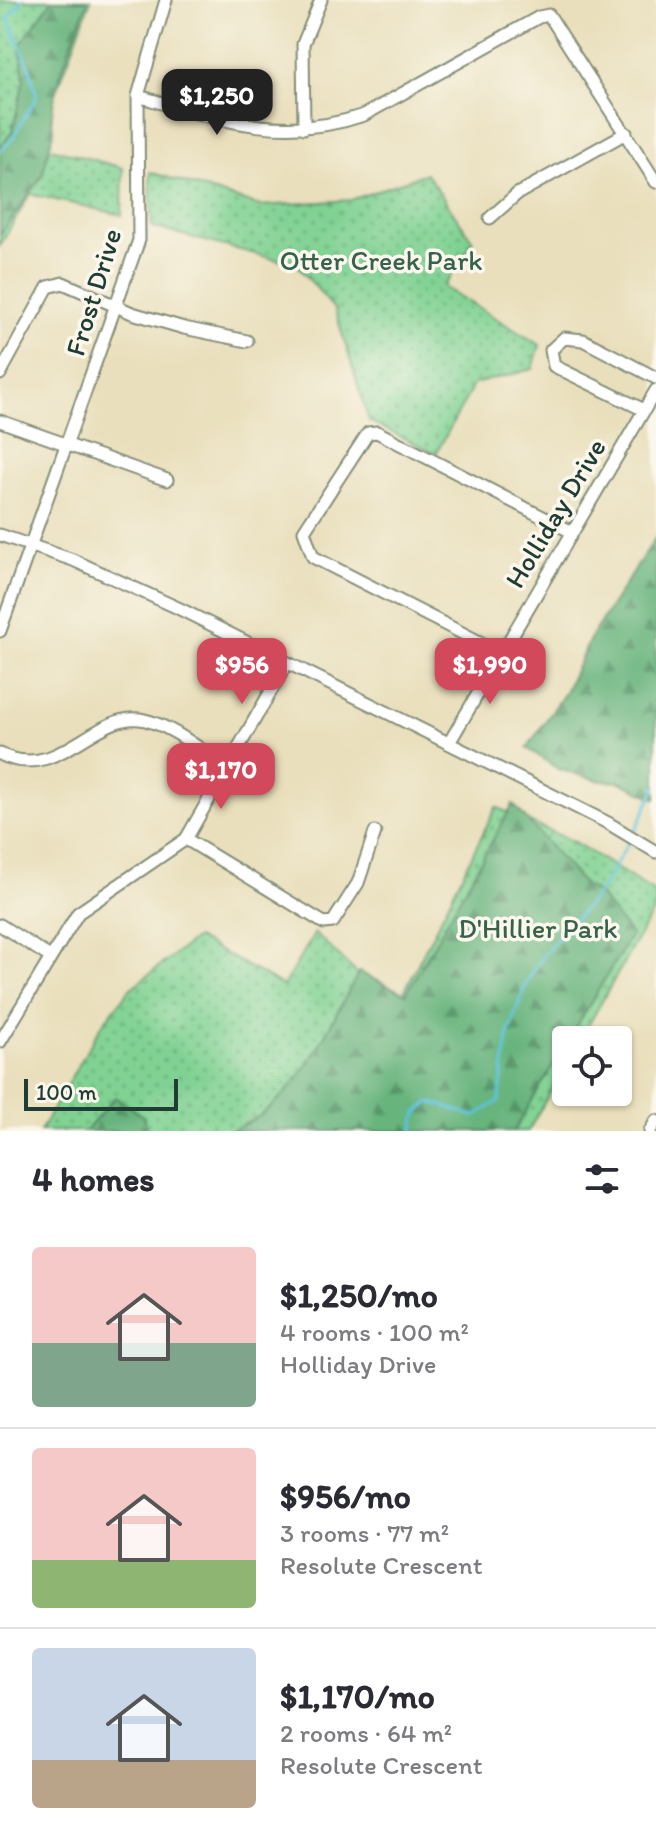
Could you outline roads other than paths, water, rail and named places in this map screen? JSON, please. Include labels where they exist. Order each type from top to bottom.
[{"type":"street","name":"Frost Drive","points":[[0,631],[139,240],[138,96],[166,0]]},
{"type":"street","points":[[304,128],[303,44],[321,0]]},
{"type":"street","points":[[138,96],[264,129],[335,125],[364,115],[539,17],[549,15],[656,182]]},
{"type":"street","points":[[490,218],[517,194],[626,133]]},
{"type":"street","points":[[0,374],[48,287],[63,283],[117,307],[184,328],[247,341]]},
{"type":"street","points":[[644,410],[554,366],[551,350],[564,338],[583,340],[656,378]]},
{"type":"street","name":"Holliday Drive","points":[[449,743],[656,390]]},
{"type":"street","points":[[0,421],[167,480]]},
{"type":"street","points":[[501,653],[313,557],[304,531],[368,433],[377,432],[572,532]]},
{"type":"street","points":[[0,535],[33,545],[178,608],[608,823],[654,851]]},
{"type":"street","points":[[0,1042],[78,913],[186,839],[287,663]]},
{"type":"street","points":[[0,754],[9,758],[42,759],[63,754],[122,719],[143,720],[167,728],[226,766]]},
{"type":"street","points":[[186,839],[324,923],[333,922],[358,883],[375,832]]},
{"type":"street","points":[[0,925],[50,957]]},
{"type":"street","points":[[650,1131],[656,1121]]},
{"type":"waterway","points":[[0,151],[10,142],[37,96],[29,66],[8,19],[22,0]]},
{"type":"waterway","points":[[634,833],[656,787]]},
{"type":"waterway","points":[[413,1131],[417,1113],[430,1102],[475,1116],[499,1101],[509,1030],[526,983],[545,953],[600,891],[630,840]]},
{"type":"park label","name":"Otter Creek Park","points":[[381,260]]},
{"type":"park label","name":"D'Hillier Park","points":[[538,928]]}]
